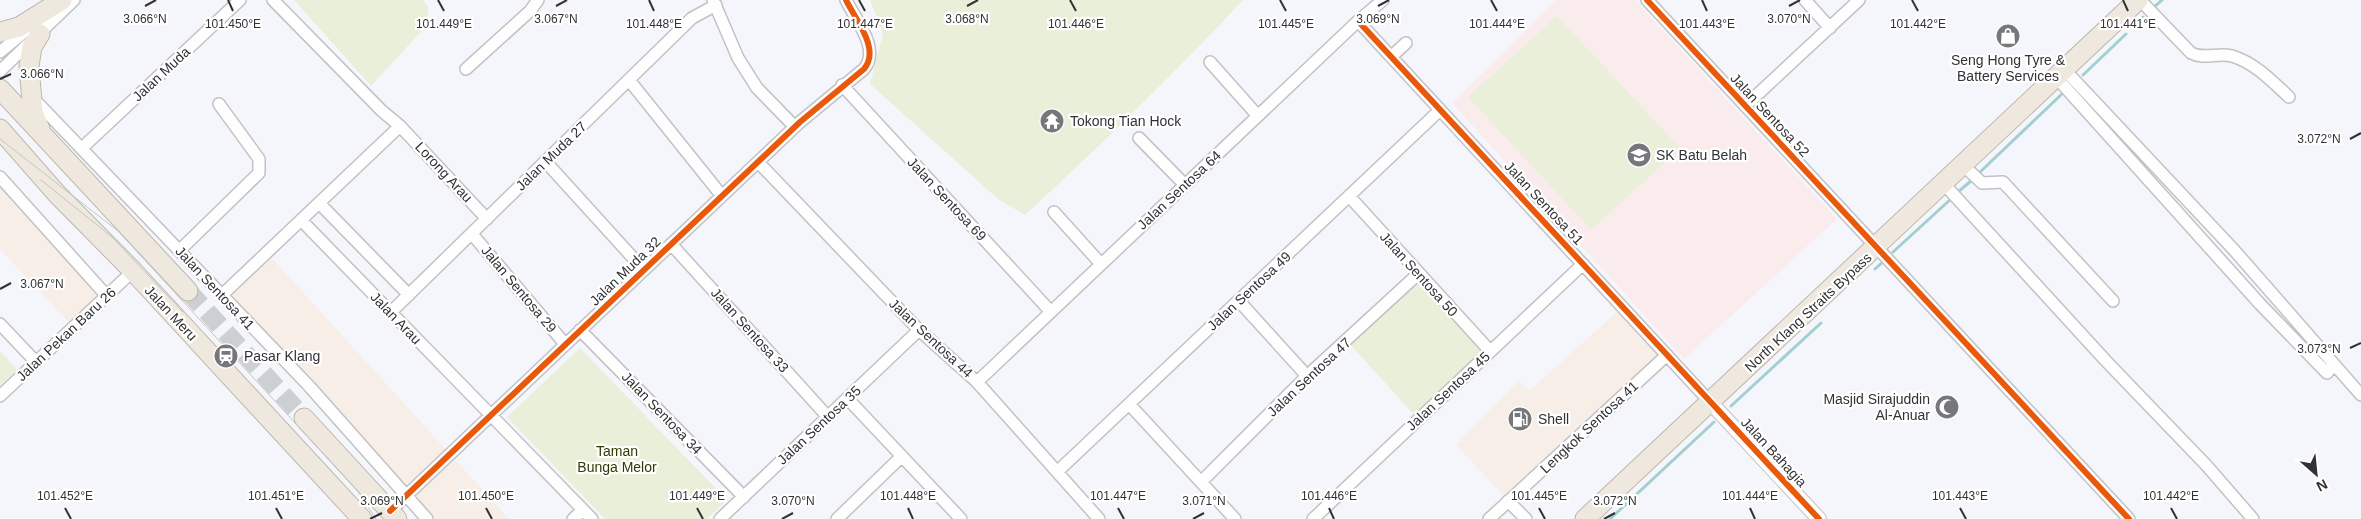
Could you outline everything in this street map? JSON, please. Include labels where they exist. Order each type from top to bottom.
[{"type":"highway","points":[[0,32],[27,23],[62,0]]},
{"type":"highway","name":"North Klang Straits Bypass","points":[[1585,519],[2139,0]]},
{"type":"highway","points":[[40,34],[32,47],[30,66],[31,96],[33,114],[44,136]]},
{"type":"highway","name":"Jalan Meru","points":[[0,90],[188,291]]},
{"type":"highway","name":"Jalan Meru","points":[[0,129],[57,194],[133,271],[362,519]]},
{"type":"highway","points":[[304,418],[393,515]]},
{"type":"street","points":[[0,52],[62,0]]},
{"type":"street","points":[[0,71],[74,0]]},
{"type":"street","name":"Jalan Muda","points":[[82,148],[240,0]]},
{"type":"street","name":"Lorong Arau","points":[[273,0],[375,105],[400,126],[487,218]]},
{"type":"street","points":[[466,69],[530,11],[538,0]]},
{"type":"street","name":"Jalan Muda 32","points":[[393,515],[405,496],[565,344],[795,127],[842,85],[868,65],[871,58],[870,48],[846,0]]},
{"type":"street","name":"Jalan Sentosa 64","points":[[977,382],[1358,21],[1383,0]]},
{"type":"street","name":"Jalan Sentosa 52","points":[[1646,0],[2129,519]]},
{"type":"street","points":[[1805,0],[1830,28]]},
{"type":"street","points":[[1745,106],[1859,0]]},
{"type":"street","points":[[2139,0],[2198,57],[2219,54],[2233,56],[2256,68],[2289,97]]},
{"type":"street","points":[[714,3],[738,58],[758,88],[795,127]]},
{"type":"street","name":"Jalan Muda 27","points":[[391,312],[692,18],[714,3]]},
{"type":"street","name":"Jalan Sentosa 51","points":[[1358,21],[1711,403]]},
{"type":"street","points":[[1392,56],[1406,43]]},
{"type":"street","points":[[1210,62],[1258,116]]},
{"type":"street","points":[[2060,73],[2266,311],[2327,373],[2334,365]]},
{"type":"street","points":[[2060,73],[2234,250],[2361,395]]},
{"type":"street","points":[[629,80],[722,196]]},
{"type":"street","name":"Jalan Sentosa 69","points":[[842,85],[1051,312]]},
{"type":"street","name":"Jalan Sentosa 41","points":[[31,96],[308,386],[427,519]]},
{"type":"street","points":[[180,250],[259,173],[260,159],[219,104]]},
{"type":"street","name":"Jalan Sentosa 49","points":[[1058,471],[1440,110]]},
{"type":"street","points":[[222,295],[400,126]]},
{"type":"street","points":[[1139,138],[1185,185]]},
{"type":"street","points":[[545,161],[644,270]]},
{"type":"street","name":"Jalan Sentosa 44","points":[[758,162],[919,330],[977,382],[1100,519]]},
{"type":"street","points":[[1963,165],[1982,183],[2003,182],[2113,301]]},
{"type":"street","points":[[0,177],[106,295]]},
{"type":"street","points":[[1943,184],[2106,361],[2207,466],[2253,519]]},
{"type":"street","name":"Jalan Sentosa 50","points":[[1349,196],[1490,351]]},
{"type":"street","name":"Jalan Arau","points":[[319,203],[409,295]]},
{"type":"street","points":[[1054,212],[1101,264]]},
{"type":"street","name":"Jalan Arau","points":[[301,220],[491,415]]},
{"type":"street","name":"Jalan Sentosa 29","points":[[472,234],[565,344]]},
{"type":"street","name":"Jalan Sentosa 33","points":[[672,244],[828,416]]},
{"type":"street","name":"Jalan Sentosa 45","points":[[1313,519],[1582,264]]},
{"type":"street","name":"Jalan Pekan Baru 26","points":[[0,396],[133,271]]},
{"type":"street","name":"Jalan Sentosa 47","points":[[1202,481],[1307,376],[1418,274]]},
{"type":"street","points":[[1239,300],[1307,376]]},
{"type":"street","points":[[0,324],[36,362]]},
{"type":"street","name":"Jalan Sentosa 34","points":[[580,330],[744,497]]},
{"type":"street","name":"Jalan Sentosa 35","points":[[720,519],[919,330]]},
{"type":"street","name":"Lengkok Sentosa 41","points":[[1489,519],[1667,355]]},
{"type":"street","points":[[847,398],[960,519]]},
{"type":"street","name":"Jalan Bahagia","points":[[1711,403],[1816,518]]},
{"type":"street","points":[[1129,404],[1235,519]]},
{"type":"street","points":[[491,415],[592,519]]},
{"type":"street","points":[[837,519],[902,456]]},
{"type":"street","points":[[1508,501],[1526,519]]},
{"type":"street","points":[[574,519],[583,510]]},
{"type":"shaded area","name":"SK Batu Belah","points":[[1556,0],[1635,0],[1837,219],[1684,359],[1452,103]]},
{"type":"shaded area","points":[[0,181],[101,295],[70,324],[0,249]]},
{"type":"shaded area","points":[[270,256],[509,519],[436,519],[229,296]]},
{"type":"shaded area","points":[[1619,310],[1660,355],[1505,497],[1456,445],[1519,381],[1529,391]]},
{"type":"green space","points":[[294,0],[423,0],[428,6],[428,24],[371,86]]},
{"type":"green space","points":[[870,0],[1243,0],[1136,110],[1025,215],[998,199],[870,84],[883,34]]},
{"type":"green space","points":[[1557,16],[1680,148],[1591,230],[1468,97]]},
{"type":"green space","points":[[1418,274],[1490,351],[1418,419],[1347,341]]},
{"type":"green space","name":"Taman Bunga Melor","points":[[580,348],[727,500],[707,519],[605,519],[507,417]]},
{"type":"green space","points":[[0,351],[17,370],[0,386]]},
{"type":"waterway","points":[[2154,7],[2162,0]]},
{"type":"waterway","points":[[2136,24],[2143,17]]},
{"type":"waterway","points":[[2083,75],[2126,34]]},
{"type":"waterway","points":[[1978,174],[2064,92]]},
{"type":"waterway","points":[[1958,192],[1972,180]]},
{"type":"waterway","points":[[1893,252],[1952,198]]},
{"type":"waterway","points":[[1875,269],[1884,261]]},
{"type":"waterway","points":[[1731,406],[1821,323]]},
{"type":"waterway","points":[[1610,519],[1714,422]]},
{"type":"tunnel","points":[[188,291],[304,418]]},
{"type":"tram line","points":[[0,139],[118,231],[357,490],[376,519]]},
{"type":"tram line","points":[[41,180],[112,237],[183,312]]},
{"type":"cycle path","points":[[390,511],[800,122],[864,69],[870,52],[868,43],[846,0]]},
{"type":"cycle path","points":[[1647,0],[2129,519]]},
{"type":"cycle path","points":[[1358,21],[1819,519]]},
{"type":"place","name":"Seng Hong Tyre & Battery Services","points":[[2008,36]]},
{"type":"place","name":"Tokong Tian Hock","points":[[1052,121]]},
{"type":"place","name":"SK Batu Belah","points":[[1639,155]]},
{"type":"place","name":"Pasar Klang","points":[[226,356]]},
{"type":"place","name":"Masjid Sirajuddin Al-Anuar","points":[[1947,407]]},
{"type":"place","name":"Shell","points":[[1520,419]]}]
